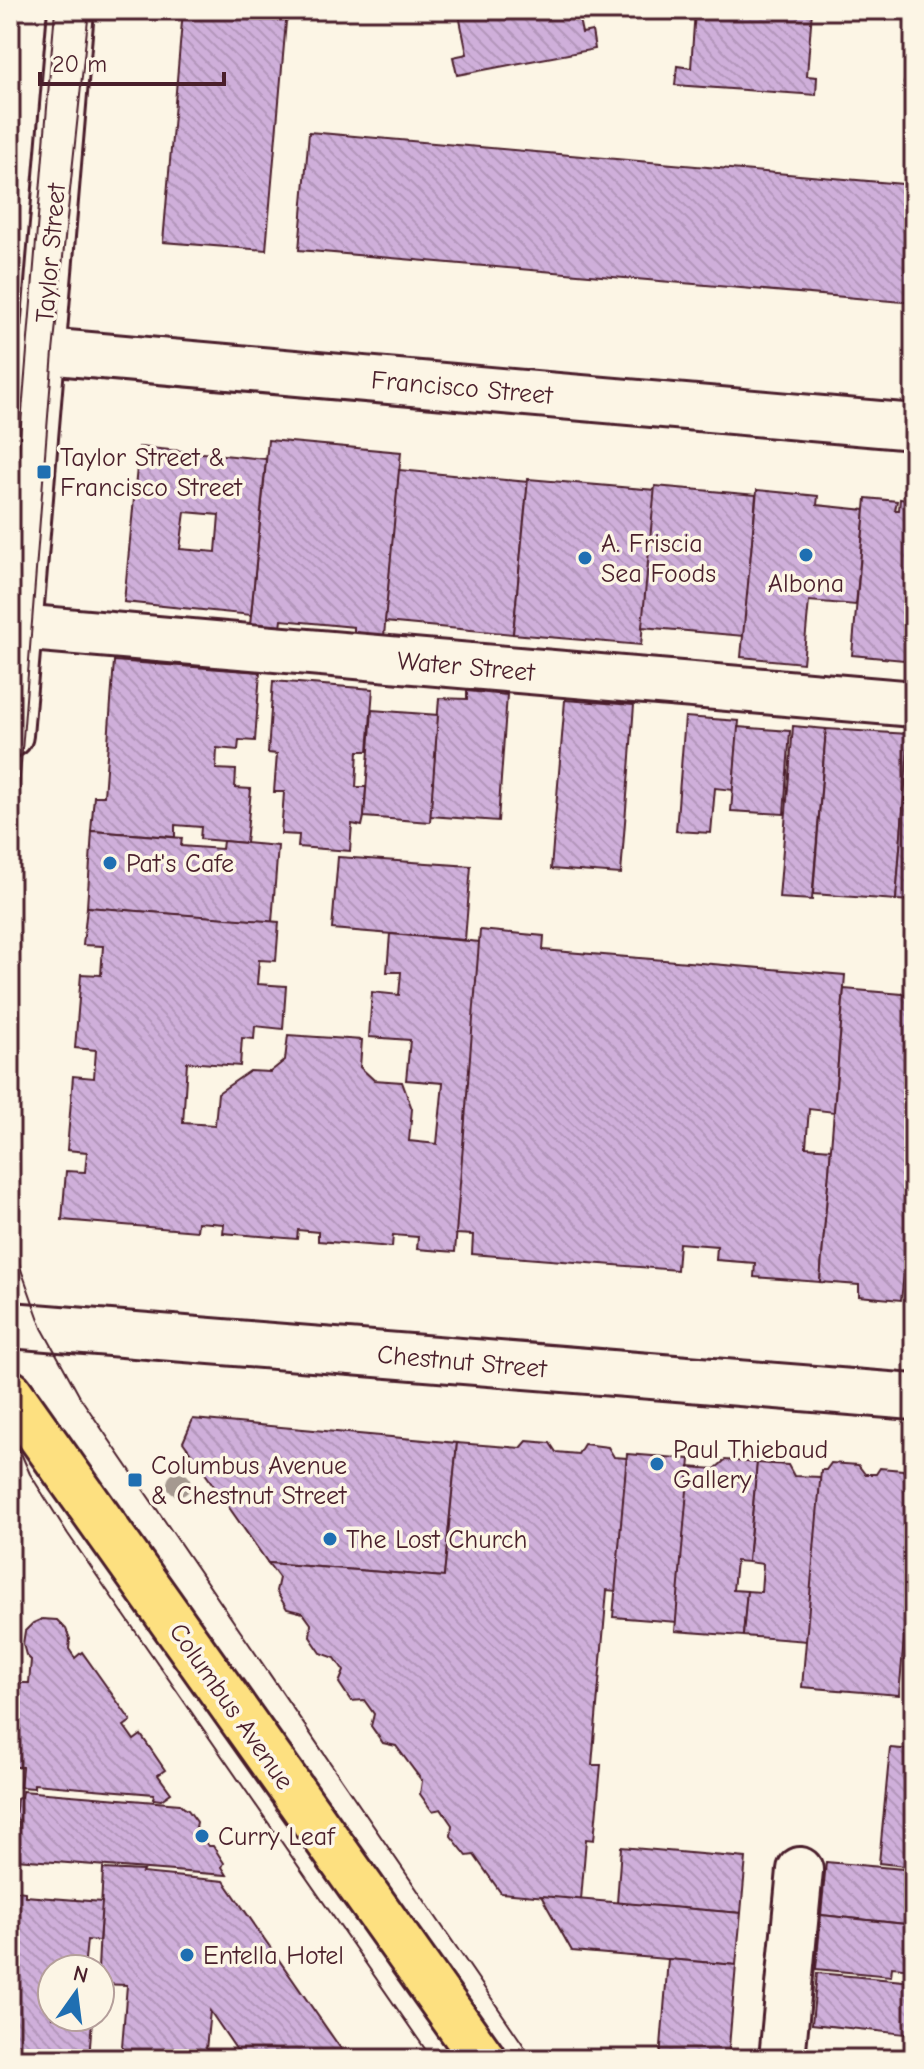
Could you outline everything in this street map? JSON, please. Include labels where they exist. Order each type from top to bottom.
[{"type":"main road","name":"Columbus Avenue","points":[[10,1393],[483,2059]]},
{"type":"street","name":"Taylor Street","points":[[10,735],[18,627],[26,349],[71,10]]},
{"type":"street","name":"Francisco Street","points":[[26,349],[914,427]]},
{"type":"street","name":"Water Street","points":[[18,627],[914,704]]},
{"type":"street","name":"Chestnut Street","points":[[10,1325],[914,1397]]},
{"type":"street","points":[[782,2059],[800,1870]]},
{"type":"building","points":[[183,10],[287,10],[266,250],[163,242]]},
{"type":"building","points":[[458,10],[577,10],[582,33],[592,31],[595,49],[457,75],[453,57],[467,54]]},
{"type":"building","points":[[695,10],[812,10],[807,76],[817,77],[816,95],[675,85],[677,66],[691,68]]},
{"type":"building","points":[[910,65],[914,66],[914,86],[904,83]]},
{"type":"building","points":[[309,132],[914,185],[914,303],[299,250]]},
{"type":"building","points":[[268,440],[401,452],[384,636],[354,633],[354,627],[282,620],[281,628],[250,625]]},
{"type":"building","points":[[139,447],[266,459],[251,615],[124,602]],"holes":[[[185,512],[219,515],[216,552],[180,549]]]},
{"type":"building","points":[[399,470],[528,482],[513,634],[385,622]]},
{"type":"building","name":"A. Friscia Sea Foods","points":[[528,479],[655,490],[641,645],[513,634]]},
{"type":"building","points":[[655,486],[756,495],[744,636],[642,627]]},
{"type":"building","name":"Albona","points":[[757,490],[818,496],[817,505],[865,510],[856,605],[809,601],[803,663],[741,657]]},
{"type":"building","points":[[866,498],[897,501],[895,510],[899,510],[900,499],[914,501],[914,661],[852,655]]},
{"type":"building","points":[[114,661],[260,672],[255,741],[239,740],[238,750],[217,748],[216,769],[236,770],[235,788],[251,789],[246,843],[200,839],[201,827],[175,825],[175,837],[91,831],[94,796],[104,796]]},
{"type":"building","points":[[273,681],[373,689],[368,751],[358,751],[356,787],[366,787],[364,817],[362,826],[352,824],[350,851],[298,847],[299,835],[281,834],[284,792],[274,792],[277,754],[268,753]]},
{"type":"building","points":[[467,691],[507,695],[498,821],[430,816],[439,698],[467,699]]},
{"type":"building","points":[[565,700],[634,705],[621,874],[551,869]]},
{"type":"building","points":[[372,710],[438,715],[430,822],[364,817]]},
{"type":"building","points":[[685,717],[739,721],[733,790],[715,788],[711,833],[676,831]]},
{"type":"building","points":[[793,726],[826,729],[812,900],[779,898]]},
{"type":"building","points":[[738,727],[790,731],[784,814],[731,811]]},
{"type":"building","points":[[826,729],[909,734],[896,900],[813,894]]},
{"type":"building","points":[[909,734],[914,735],[914,901],[896,900]]},
{"type":"building","points":[[92,831],[182,838],[181,846],[222,849],[223,841],[278,846],[272,922],[87,907]]},
{"type":"building","points":[[338,857],[471,866],[465,940],[332,929]]},
{"type":"building","points":[[87,907],[279,922],[276,961],[259,960],[257,984],[286,986],[283,1029],[255,1026],[254,1039],[242,1038],[240,1066],[187,1062],[183,1123],[215,1125],[218,1093],[250,1071],[270,1072],[285,1060],[288,1035],[362,1040],[360,1067],[374,1080],[402,1082],[412,1109],[409,1141],[437,1144],[443,1083],[406,1080],[410,1040],[369,1037],[372,992],[399,995],[401,972],[387,972],[390,934],[480,942],[455,1252],[417,1249],[418,1237],[393,1235],[392,1247],[318,1241],[318,1232],[298,1230],[297,1239],[223,1233],[224,1224],[198,1222],[197,1231],[62,1220],[66,1171],[85,1172],[87,1152],[67,1150],[73,1076],[94,1078],[96,1050],[75,1048],[81,974],[101,975],[103,946],[83,945]]},
{"type":"building","points":[[480,930],[544,936],[543,950],[845,975],[834,1112],[809,1109],[806,1147],[831,1149],[820,1282],[754,1277],[755,1263],[716,1260],[717,1246],[679,1243],[677,1270],[472,1254],[473,1235],[456,1234]]},
{"type":"building","points":[[844,989],[914,995],[914,1267],[905,1267],[901,1300],[859,1296],[859,1285],[820,1282]]},
{"type":"building","points":[[193,1419],[457,1443],[444,1577],[268,1563],[183,1442]]},
{"type":"building","points":[[527,1441],[550,1443],[556,1452],[578,1454],[584,1444],[608,1447],[614,1457],[627,1458],[616,1591],[607,1590],[592,1765],[601,1765],[594,1840],[586,1839],[581,1900],[501,1893],[474,1855],[467,1856],[451,1836],[452,1825],[441,1809],[432,1811],[420,1794],[422,1781],[396,1746],[383,1743],[371,1726],[374,1714],[364,1700],[351,1701],[339,1683],[344,1671],[335,1658],[321,1653],[310,1637],[311,1624],[303,1613],[287,1609],[276,1591],[279,1578],[268,1563],[444,1577],[457,1443],[521,1448]]},
{"type":"building","points":[[627,1454],[690,1459],[677,1622],[613,1617]]},
{"type":"building","points":[[725,1460],[757,1463],[748,1562],[736,1561],[733,1590],[747,1591],[743,1636],[675,1631],[689,1467],[715,1469]]},
{"type":"building","points":[[757,1463],[788,1465],[794,1476],[821,1477],[807,1641],[743,1636],[747,1591],[761,1592],[763,1564],[748,1562]]},
{"type":"building","points":[[831,1463],[858,1465],[865,1474],[876,1474],[880,1468],[903,1470],[907,1478],[914,1478],[914,1529],[899,1695],[802,1687],[821,1470],[826,1470]]},
{"type":"building","points":[[914,1529],[914,1625],[906,1625]]},
{"type":"building","points":[[42,1619],[57,1620],[66,1629],[70,1639],[69,1649],[75,1658],[82,1652],[131,1721],[124,1726],[134,1740],[141,1735],[165,1770],[158,1775],[171,1793],[161,1800],[153,1799],[154,1794],[34,1784],[34,1788],[20,1787],[22,1767],[13,1767],[20,1683],[29,1683],[31,1660],[23,1644],[25,1631]]},
{"type":"building","points":[[890,1748],[914,1750],[914,1867],[879,1863]]},
{"type":"building","points":[[22,1791],[180,1804],[197,1822],[196,1827],[208,1846],[213,1846],[224,1863],[222,1867],[227,1875],[16,1859],[14,1832],[18,1830],[19,1820],[15,1819],[17,1799]]},
{"type":"building","points":[[621,1847],[746,1858],[741,1913],[617,1903]]},
{"type":"building","points":[[826,1862],[914,1870],[914,1914],[907,1914],[906,1924],[821,1915]]},
{"type":"building","name":"Entella Hotel","points":[[103,1869],[224,1881],[348,2059],[243,2059],[210,2011],[205,2059],[121,2059],[127,1985],[116,1985],[116,1953],[99,1953]]},
{"type":"building","points":[[12,1890],[25,1892],[25,1896],[102,1902],[99,1941],[87,1940],[86,1953],[36,1953],[36,2033],[91,2033],[89,2059],[10,2059]]},
{"type":"building","points":[[541,1896],[741,1913],[736,1965],[572,1951]]},
{"type":"building","points":[[821,1915],[914,1925],[914,1969],[892,1967],[891,1976],[816,1969]]},
{"type":"building","points":[[668,1959],[736,1965],[728,2059],[660,2059]]},
{"type":"building","points":[[817,1973],[914,1982],[914,2035],[812,2024]]},
{"type":"building","points":[[814,2053],[855,2058],[855,2059],[814,2059]]},
{"type":"tram line","points":[[10,558],[55,10]]},
{"type":"tram line","points":[[10,905],[53,352],[89,10]]},
{"type":"tram line","points":[[10,1220],[18,1261],[42,1328],[80,1397],[533,2059]]},
{"type":"tram line","points":[[10,1428],[30,1474],[68,1534],[432,2059]]},
{"type":"place","name":"Taylor Street & Francisco Street","points":[[44,472]]},
{"type":"place","name":"Albona","points":[[806,555]]},
{"type":"place","name":"A. Friscia Sea Foods","points":[[585,558]]},
{"type":"place","name":"Pat's Cafe","points":[[110,863]]},
{"type":"place","name":"Paul Thiebaud Gallery","points":[[657,1464]]},
{"type":"place","name":"Columbus Avenue & Chestnut Street","points":[[135,1480]]},
{"type":"place","name":"The Lost Church","points":[[330,1539]]},
{"type":"place","name":"Curry Leaf","points":[[202,1836]]},
{"type":"place","name":"Entella Hotel","points":[[187,1955]]}]
